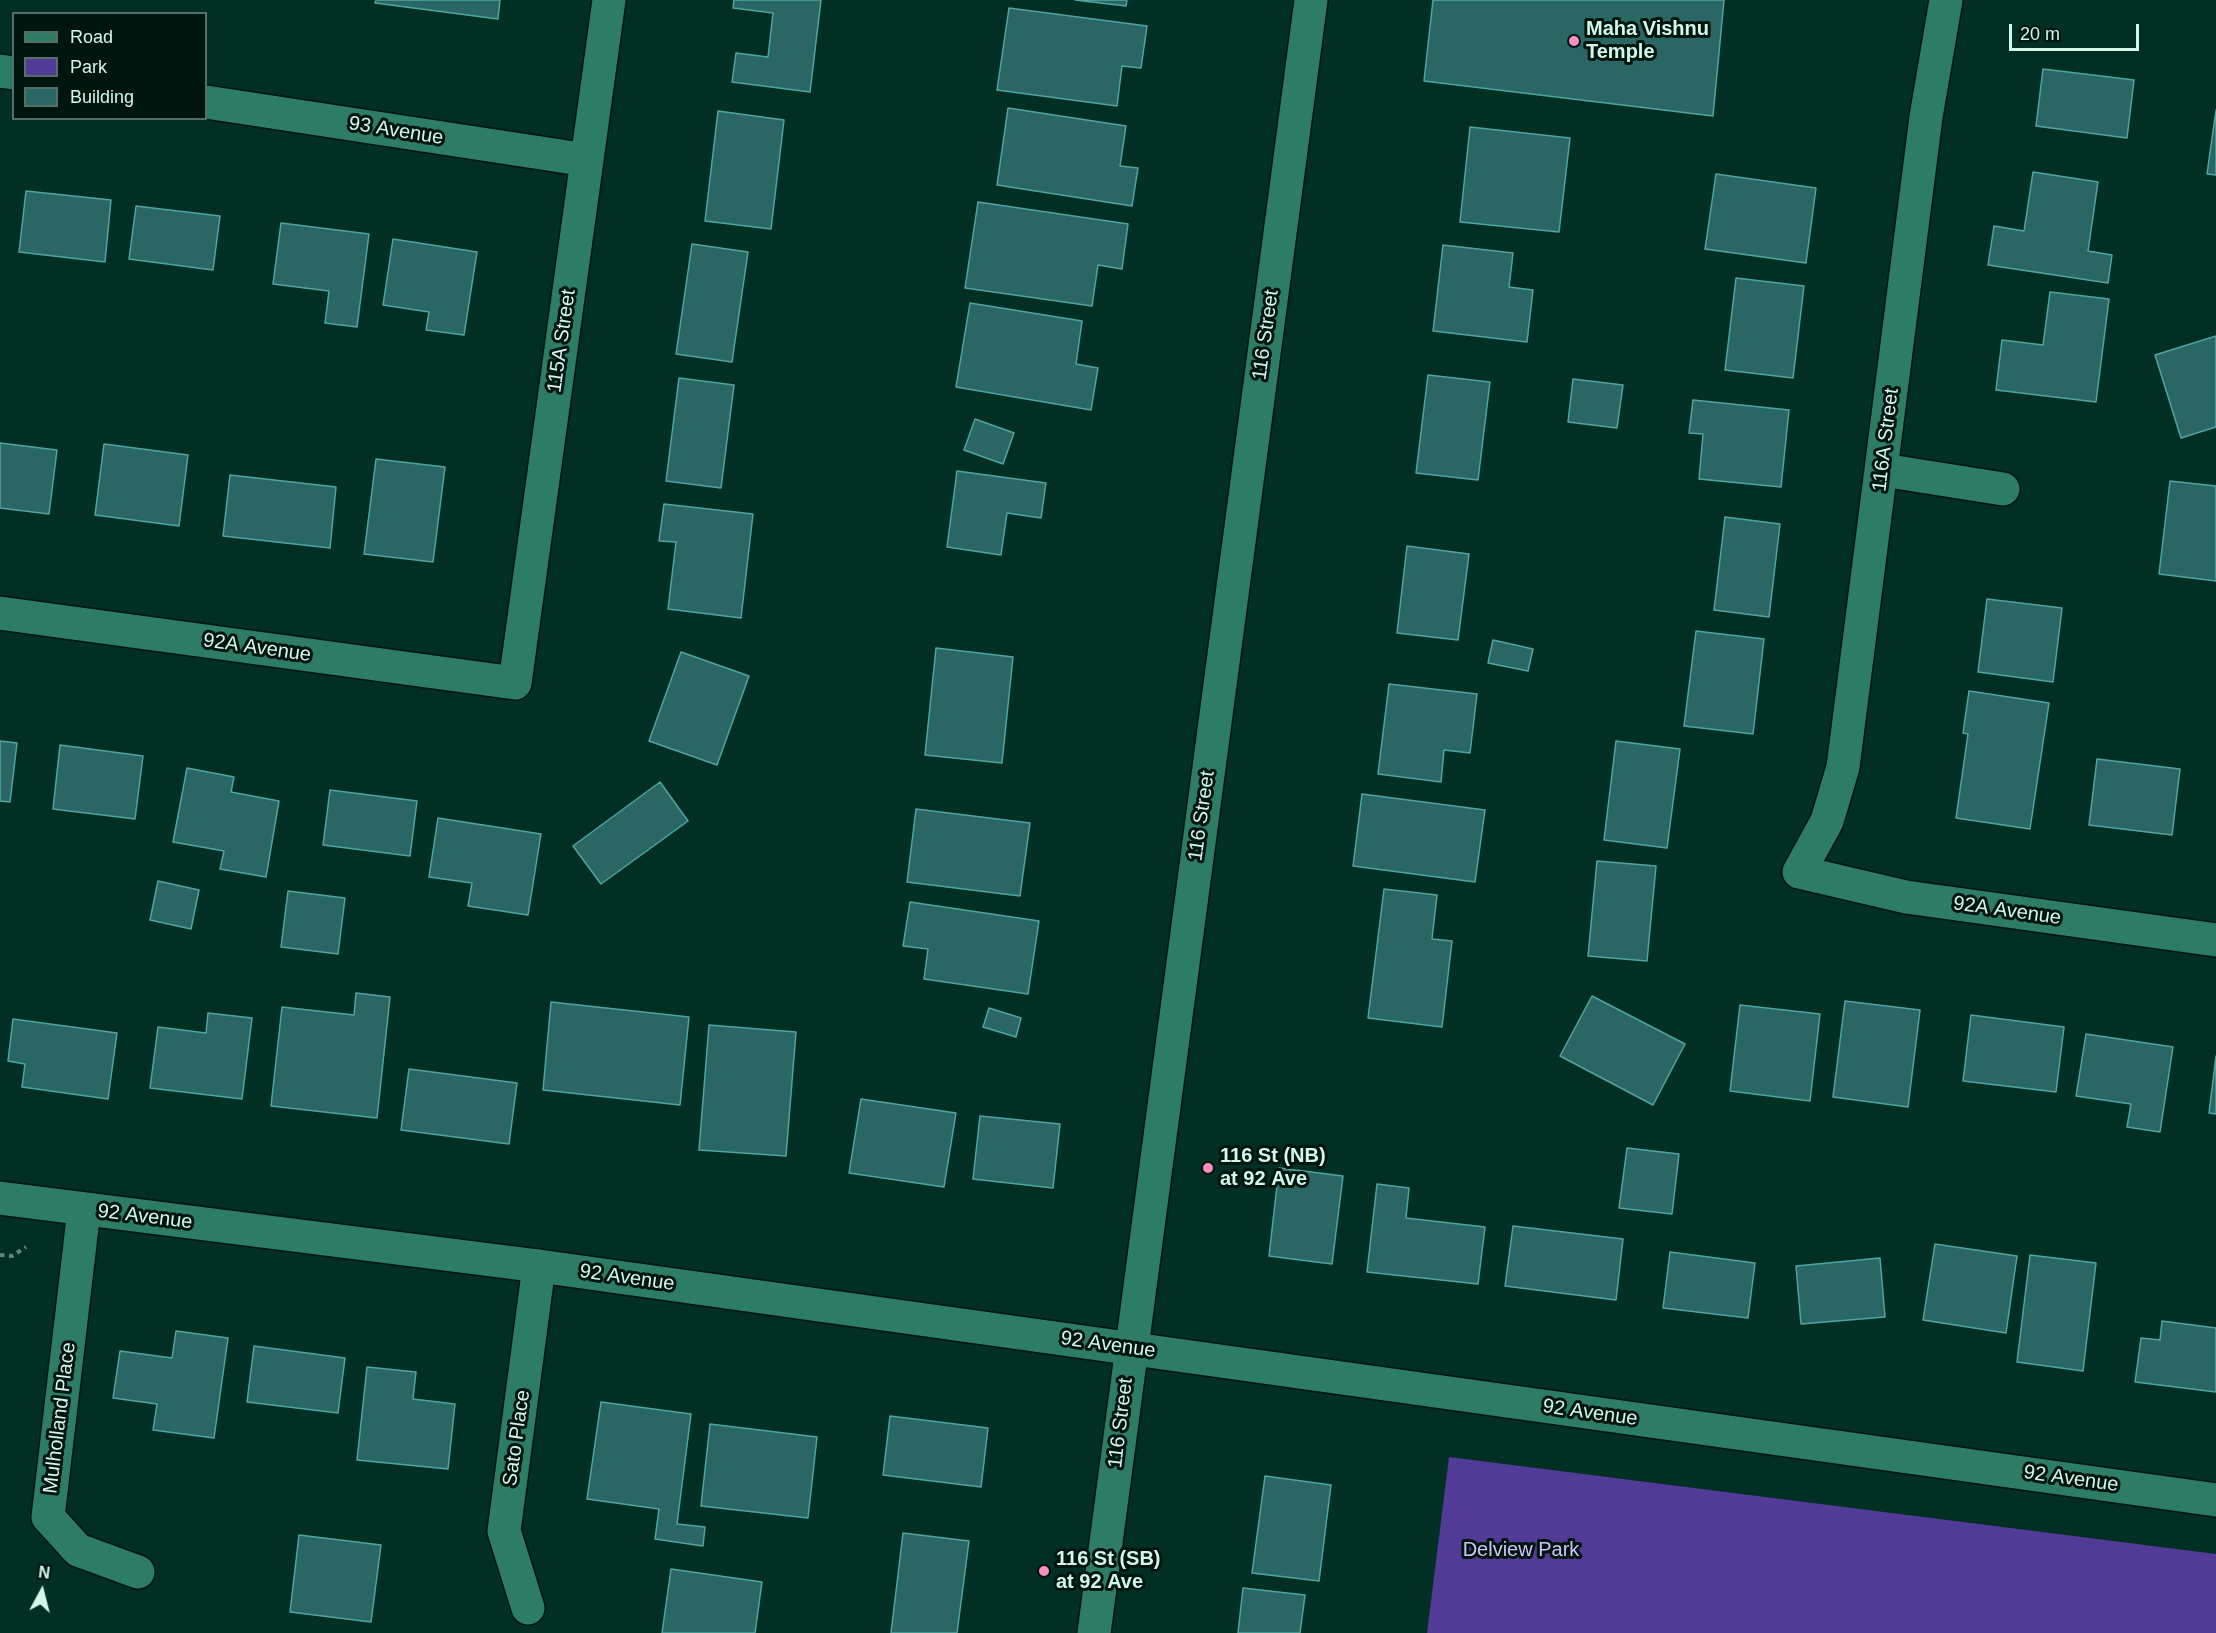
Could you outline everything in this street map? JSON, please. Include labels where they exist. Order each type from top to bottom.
[{"type":"street","name":"115A Street","points":[[514,683],[609,0]]},
{"type":"street","name":"116 Street","points":[[1094,1633],[1311,0]]},
{"type":"street","name":"116A Street","points":[[1799,872],[1827,821],[1844,767],[1926,117],[1946,0]]},
{"type":"street","name":"93 Avenue","points":[[207,102],[587,160]]},
{"type":"street","points":[[1883,470],[2003,489]]},
{"type":"street","name":"92A Avenue","points":[[0,613],[514,683]]},
{"type":"street","name":"92A Avenue","points":[[1799,872],[1906,897],[2216,940]]},
{"type":"street","name":"92 Avenue","points":[[0,1198],[539,1266],[2216,1500]]},
{"type":"street","name":"Mulholland Place","points":[[84,1210],[48,1517],[78,1550],[138,1572]]},
{"type":"street","name":"Sato Place","points":[[528,1608],[504,1531],[539,1266]]},
{"type":"path","points":[[0,1255],[12,1256],[26,1247]]},
{"type":"green space","name":"Delview Park","points":[[1449,1457],[2216,1554],[2216,1633],[1427,1633]]},
{"type":"building","points":[[376,0],[500,0],[498,19],[375,3]]},
{"type":"building","points":[[734,0],[821,0],[810,92],[732,82],[736,53],[768,57],[773,13],[733,8]]},
{"type":"building","points":[[1075,0],[1127,0],[1126,6]]},
{"type":"building","name":"Maha Vishnu Temple","points":[[1433,0],[1724,0],[1713,116],[1424,81]]},
{"type":"building","points":[[1009,8],[1147,26],[1141,68],[1122,66],[1117,106],[997,90]]},
{"type":"building","points":[[2043,69],[2134,80],[2127,138],[2036,126]]},
{"type":"building","points":[[1008,108],[1126,126],[1120,166],[1138,168],[1132,206],[997,185]]},
{"type":"building","points":[[2216,110],[2216,175],[2207,174]]},
{"type":"building","points":[[718,111],[784,120],[771,229],[705,221]]},
{"type":"building","points":[[1470,127],[1570,138],[1559,232],[1460,222]]},
{"type":"building","points":[[2033,172],[2098,182],[2088,251],[2112,255],[2108,283],[1988,265],[1994,226],[2024,231]]},
{"type":"building","points":[[1716,174],[1816,188],[1806,263],[1705,249]]},
{"type":"building","points":[[26,191],[111,200],[105,262],[19,252]]},
{"type":"building","points":[[978,202],[1128,224],[1122,269],[1098,265],[1092,306],[965,288]]},
{"type":"building","points":[[136,206],[220,216],[213,270],[129,259]]},
{"type":"building","points":[[281,223],[369,234],[357,327],[325,323],[329,291],[273,284]]},
{"type":"building","points":[[393,239],[477,252],[464,335],[426,330],[429,312],[383,305]]},
{"type":"building","points":[[692,244],[748,252],[732,362],[676,354]]},
{"type":"building","points":[[1443,245],[1513,253],[1509,287],[1533,290],[1527,342],[1433,331]]},
{"type":"building","points":[[1736,278],[1804,286],[1793,378],[1725,370]]},
{"type":"building","points":[[2050,292],[2109,299],[2096,402],[1996,390],[2002,340],[2043,345]]},
{"type":"building","points":[[970,303],[1082,321],[1076,364],[1098,368],[1091,410],[956,387]]},
{"type":"building","points":[[2216,336],[2216,427],[2181,438],[2155,355]]},
{"type":"building","points":[[1428,375],[1490,382],[1478,480],[1416,473]]},
{"type":"building","points":[[679,378],[734,385],[721,488],[666,481]]},
{"type":"building","points":[[1573,379],[1623,385],[1617,428],[1568,422]]},
{"type":"building","points":[[1693,400],[1789,410],[1781,487],[1699,479],[1703,434],[1689,433]]},
{"type":"building","points":[[975,419],[1014,433],[1003,464],[964,450]]},
{"type":"building","points":[[0,443],[57,450],[49,514],[0,508]]},
{"type":"building","points":[[104,444],[188,455],[179,526],[95,515]]},
{"type":"building","points":[[376,459],[445,467],[433,562],[364,554]]},
{"type":"building","points":[[957,471],[1046,483],[1041,518],[1007,513],[1001,555],[947,547]]},
{"type":"building","points":[[230,475],[336,487],[330,548],[223,536]]},
{"type":"building","points":[[2170,481],[2216,486],[2216,581],[2159,574]]},
{"type":"building","points":[[664,504],[753,514],[741,618],[668,609],[676,542],[659,541]]},
{"type":"building","points":[[1725,517],[1780,524],[1769,617],[1714,610]]},
{"type":"building","points":[[1407,546],[1469,554],[1458,640],[1397,633]]},
{"type":"building","points":[[1987,599],[2062,608],[2053,682],[1978,672]]},
{"type":"building","points":[[1696,631],[1764,639],[1753,734],[1684,726]]},
{"type":"building","points":[[1493,640],[1533,649],[1528,671],[1488,663]]},
{"type":"building","points":[[936,648],[1013,657],[1002,763],[925,755]]},
{"type":"building","points":[[681,652],[749,676],[717,765],[649,741]]},
{"type":"building","points":[[1389,684],[1477,694],[1470,753],[1444,750],[1441,782],[1378,774]]},
{"type":"building","points":[[1969,691],[2049,703],[2030,829],[1956,818],[1968,734],[1963,733]]},
{"type":"building","points":[[0,741],[17,743],[10,802],[0,801]]},
{"type":"building","points":[[1616,741],[1680,749],[1667,848],[1604,840]]},
{"type":"building","points":[[60,745],[143,756],[135,819],[53,809]]},
{"type":"building","points":[[2097,759],[2180,769],[2172,835],[2089,825]]},
{"type":"building","points":[[187,768],[234,777],[231,792],[279,801],[266,877],[220,869],[224,851],[173,842]]},
{"type":"building","points":[[660,782],[688,821],[601,884],[573,846]]},
{"type":"building","points":[[330,790],[417,801],[410,856],[323,845]]},
{"type":"building","points":[[1362,794],[1485,810],[1475,882],[1353,866]]},
{"type":"building","points":[[916,809],[1030,823],[1020,896],[907,882]]},
{"type":"building","points":[[438,818],[541,834],[528,915],[468,906],[472,883],[429,877]]},
{"type":"building","points":[[1597,861],[1656,866],[1647,961],[1588,956]]},
{"type":"building","points":[[158,881],[199,890],[191,929],[150,920]]},
{"type":"building","points":[[1384,889],[1437,895],[1432,939],[1452,941],[1442,1027],[1368,1018]]},
{"type":"building","points":[[288,891],[345,898],[338,954],[281,947]]},
{"type":"building","points":[[910,902],[1039,921],[1028,994],[924,979],[928,949],[903,946]]},
{"type":"building","points":[[356,993],[390,997],[377,1118],[271,1106],[282,1007],[354,1015]]},
{"type":"building","points":[[1592,996],[1685,1044],[1653,1105],[1560,1056]]},
{"type":"building","points":[[1845,1001],[1920,1010],[1908,1107],[1833,1097]]},
{"type":"building","points":[[551,1002],[689,1017],[680,1105],[543,1090]]},
{"type":"building","points":[[1740,1005],[1820,1014],[1810,1101],[1730,1091]]},
{"type":"building","points":[[989,1008],[1021,1018],[1016,1037],[983,1027]]},
{"type":"building","points":[[208,1013],[252,1018],[242,1099],[150,1088],[158,1027],[206,1033]]},
{"type":"building","points":[[1971,1015],[2064,1027],[2056,1092],[1963,1081]]},
{"type":"building","points":[[13,1019],[117,1033],[108,1099],[22,1087],[25,1064],[8,1061]]},
{"type":"building","points":[[709,1025],[796,1032],[786,1156],[699,1150]]},
{"type":"building","points":[[2086,1034],[2173,1047],[2160,1132],[2127,1127],[2131,1104],[2076,1096]]},
{"type":"building","points":[[2216,1056],[2216,1114],[2209,1113]]},
{"type":"building","points":[[409,1069],[517,1083],[509,1144],[401,1130]]},
{"type":"building","points":[[861,1099],[956,1113],[944,1187],[849,1173]]},
{"type":"building","points":[[980,1116],[1060,1124],[1053,1188],[973,1179]]},
{"type":"building","points":[[1627,1148],[1679,1154],[1672,1214],[1619,1208]]},
{"type":"building","points":[[1279,1168],[1343,1176],[1332,1264],[1269,1256]]},
{"type":"building","points":[[1377,1184],[1409,1188],[1406,1218],[1485,1227],[1478,1284],[1367,1272]]},
{"type":"building","points":[[1513,1226],[1623,1239],[1616,1300],[1505,1286]]},
{"type":"building","points":[[1935,1244],[2017,1256],[2006,1333],[1923,1320]]},
{"type":"building","points":[[1670,1252],[1755,1263],[1748,1318],[1663,1308]]},
{"type":"building","points":[[2030,1255],[2096,1263],[2083,1371],[2017,1362]]},
{"type":"building","points":[[1880,1258],[1885,1317],[1801,1324],[1796,1266]]},
{"type":"building","points":[[2162,1321],[2216,1328],[2216,1392],[2135,1382],[2141,1338],[2160,1340]]},
{"type":"building","points":[[176,1331],[228,1338],[214,1438],[153,1430],[157,1404],[113,1398],[120,1351],[172,1358]]},
{"type":"building","points":[[254,1346],[345,1358],[338,1413],[247,1402]]},
{"type":"building","points":[[367,1367],[416,1372],[413,1399],[455,1404],[448,1469],[357,1460]]},
{"type":"building","points":[[601,1402],[691,1414],[677,1524],[705,1527],[703,1546],[655,1539],[659,1509],[587,1499]]},
{"type":"building","points":[[890,1416],[988,1428],[981,1487],[883,1475]]},
{"type":"building","points":[[710,1424],[817,1437],[808,1518],[701,1506]]},
{"type":"building","points":[[1265,1476],[1331,1485],[1319,1581],[1252,1573]]},
{"type":"building","points":[[903,1533],[969,1541],[957,1633],[891,1633]]},
{"type":"building","points":[[299,1535],[381,1545],[371,1622],[290,1612]]},
{"type":"building","points":[[671,1569],[762,1582],[755,1633],[662,1633]]},
{"type":"building","points":[[1243,1588],[1305,1595],[1300,1633],[1238,1633]]},
{"type":"place","name":"Maha Vishnu Temple","points":[[1574,41]]},
{"type":"place","name":"116 St (NB) at 92 Ave","points":[[1208,1168]]},
{"type":"place","name":"116 St (SB) at 92 Ave","points":[[1044,1571]]}]
